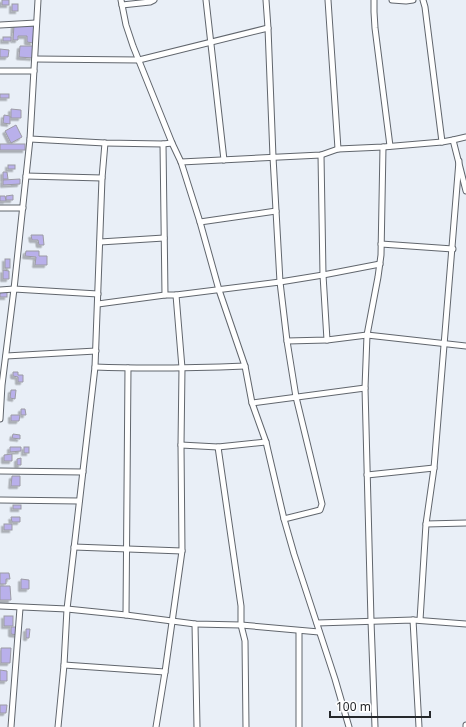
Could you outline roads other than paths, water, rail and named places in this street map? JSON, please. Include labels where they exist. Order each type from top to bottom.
[{"type":"street","points":[[0,419],[1,385],[14,289],[30,139],[38,0]]},
{"type":"street","points":[[154,0],[150,2],[121,2],[126,24],[133,46],[181,162],[219,290],[245,366],[252,403],[266,442],[284,519],[294,554],[335,679],[349,727]]},
{"type":"street","points":[[206,0],[224,160]]},
{"type":"street","points":[[266,0],[272,157],[280,282],[296,397],[322,504],[320,510],[284,519]]},
{"type":"street","points":[[328,0],[338,149]]},
{"type":"street","points":[[374,0],[375,28],[390,146]]},
{"type":"street","points":[[392,0],[413,0]]},
{"type":"street","points":[[423,0],[426,7],[442,142]]},
{"type":"street","points":[[0,24],[36,23]]},
{"type":"street","points":[[35,59],[139,60],[268,28]]},
{"type":"street","points":[[0,71],[34,71]]},
{"type":"street","points":[[181,162],[321,155],[338,149],[442,142],[466,137]]},
{"type":"street","points":[[30,139],[105,143],[172,143]]},
{"type":"street","points":[[454,140],[466,191]]},
{"type":"street","points":[[58,727],[64,665],[67,609],[95,368],[102,178],[105,143]]},
{"type":"street","points":[[163,144],[165,295]]},
{"type":"street","points":[[376,727],[371,621],[365,388],[367,335],[380,264],[383,147]]},
{"type":"street","points":[[321,155],[323,275],[327,340]]},
{"type":"street","points":[[420,620],[426,524],[434,468],[459,161]]},
{"type":"street","points":[[26,176],[102,178]]},
{"type":"street","points":[[0,208],[23,208]]},
{"type":"street","points":[[200,222],[276,211]]},
{"type":"street","points":[[100,242],[164,238]]},
{"type":"street","points":[[381,244],[453,249]]},
{"type":"street","points":[[98,304],[280,282],[380,264]]},
{"type":"street","points":[[0,290],[14,289],[98,294]]},
{"type":"street","points":[[156,727],[182,550],[182,368],[176,295]]},
{"type":"street","points":[[287,341],[327,340],[367,335],[466,346]]},
{"type":"street","points":[[6,356],[96,351]]},
{"type":"street","points":[[95,368],[245,366]]},
{"type":"street","points":[[126,615],[128,368]]},
{"type":"street","points":[[252,403],[365,388]]},
{"type":"street","points":[[181,445],[218,447],[266,442]]},
{"type":"street","points":[[218,447],[241,606],[241,625],[245,641],[246,727]]},
{"type":"street","points":[[367,475],[434,468]]},
{"type":"street","points":[[0,471],[83,472]]},
{"type":"street","points":[[0,500],[79,501]]},
{"type":"street","points":[[426,524],[466,523]]},
{"type":"street","points":[[74,547],[182,550]]},
{"type":"street","points":[[0,606],[67,609],[195,624],[241,625],[319,632]]},
{"type":"street","points":[[11,727],[20,608]]},
{"type":"street","points":[[413,620],[419,727]]},
{"type":"street","points":[[317,623],[420,620],[466,624]]},
{"type":"street","points":[[195,624],[197,727]]},
{"type":"street","points":[[299,631],[299,727]]},
{"type":"street","points":[[64,665],[165,672]]}]
